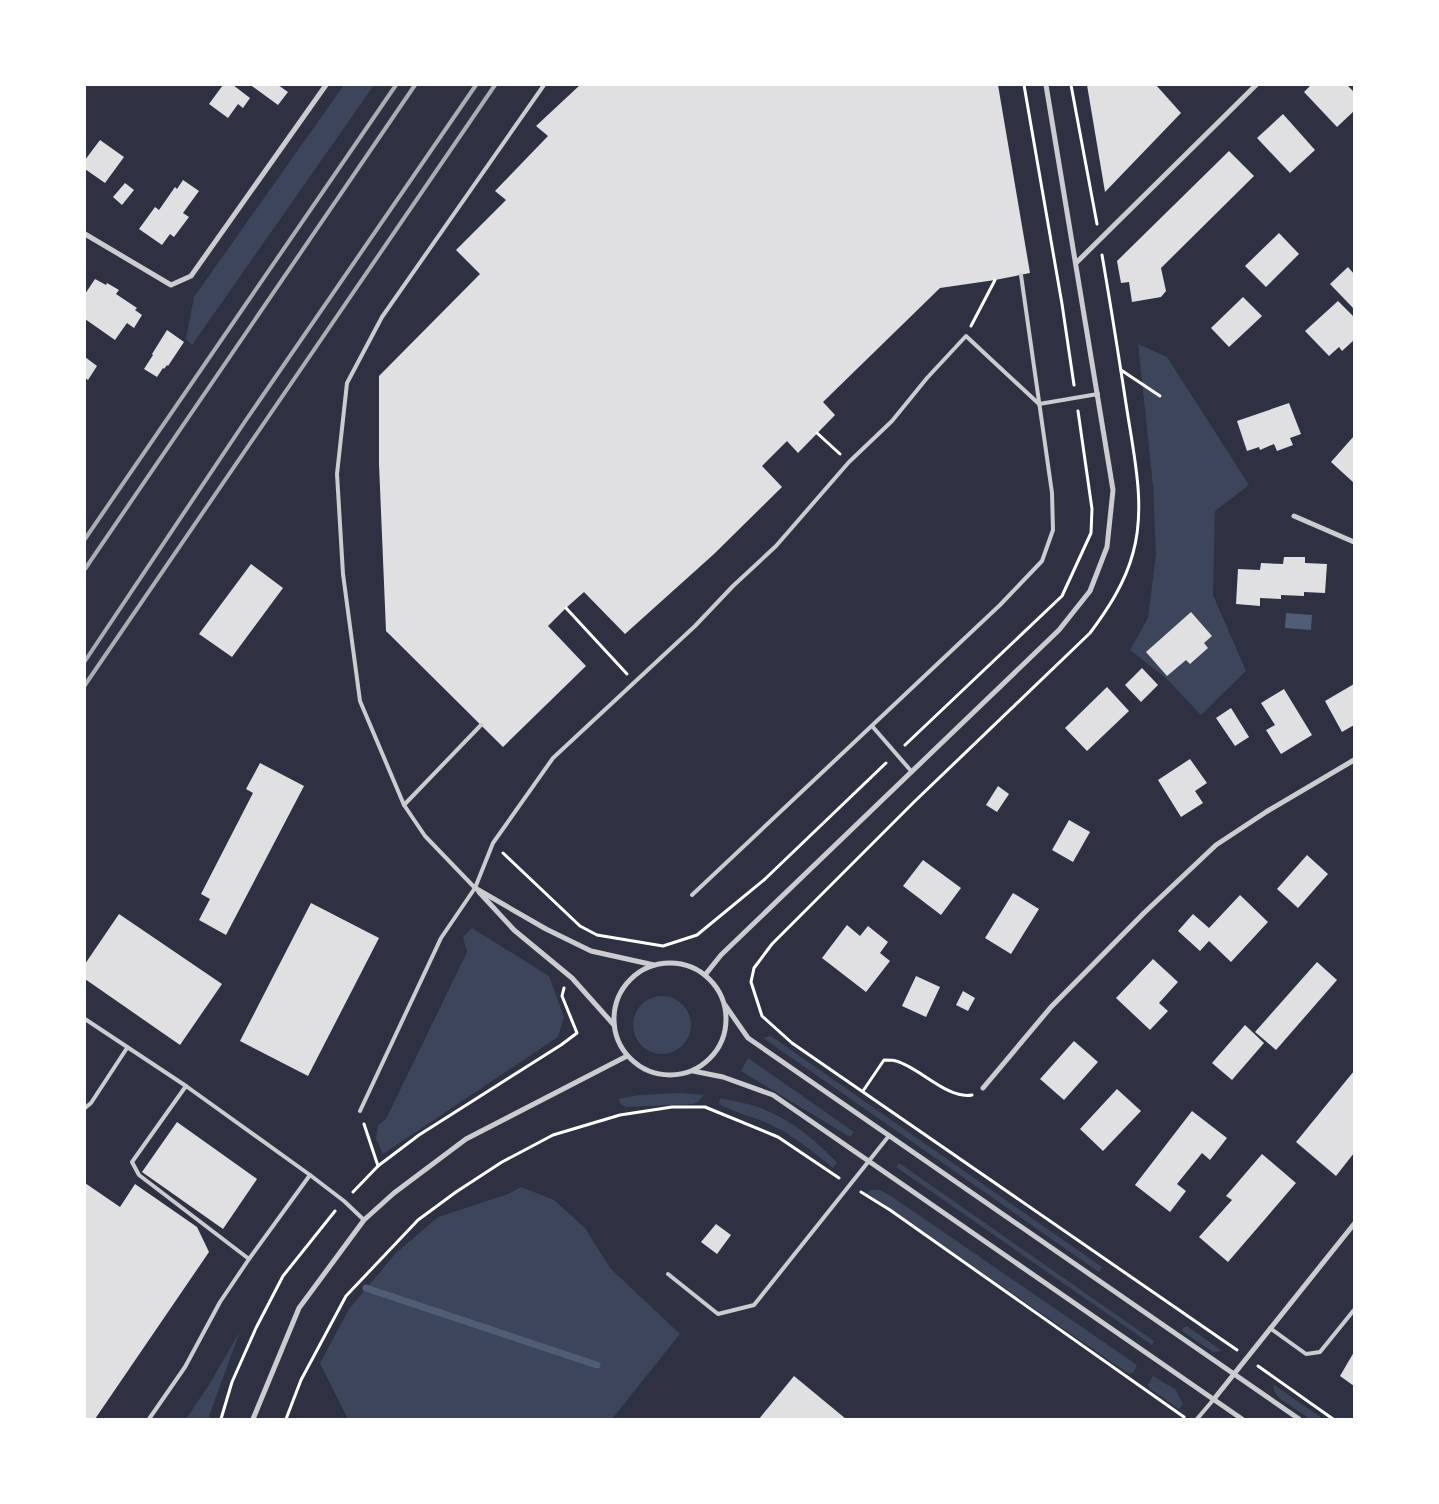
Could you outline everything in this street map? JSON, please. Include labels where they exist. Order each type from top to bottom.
[{"type":"street","points":[[85,234],[171,285],[191,276],[326,85]]},
{"type":"street","points":[[705,975],[728,949],[1059,630],[1090,591],[1107,547],[1113,490],[1046,85]]},
{"type":"street","points":[[1076,263],[1256,85]]},
{"type":"street","points":[[1294,516],[1354,542]]},
{"type":"street","points":[[983,1088],[1051,1007],[1144,913],[1216,845],[1266,812],[1354,760]]},
{"type":"street","points":[[475,888],[546,929],[591,951],[654,965],[673,963],[690,966],[705,975],[717,988],[724,1005],[748,1038],[1299,1419]]},
{"type":"street","points":[[475,888],[514,930],[572,978],[614,1025]]},
{"type":"street","points":[[654,965],[632,978],[620,993],[615,1005],[614,1025],[619,1043],[627,1056],[638,1066],[657,1074],[673,1076],[693,1071],[707,1062],[720,1046],[727,1028],[724,1005]]},
{"type":"street","points":[[253,1419],[298,1308],[364,1220],[394,1192],[466,1139],[627,1056]]},
{"type":"street","points":[[693,1071],[723,1077],[773,1095],[1242,1419]]},
{"type":"street","points":[[1214,1399],[1354,1224]]},
{"type":"lane","points":[[475,888],[425,836],[404,805],[360,701],[350,640],[343,574],[337,474],[347,383],[382,317],[544,85]]},
{"type":"lane","points":[[692,895],[1000,605],[1042,561],[1053,530],[1052,492],[1021,275]]},
{"type":"lane","points":[[360,1111],[441,938],[475,888],[493,844],[553,758],[695,626],[733,586],[776,546],[849,462],[892,422],[966,336],[1039,404]]},
{"type":"lane","points":[[1039,404],[1098,394]]},
{"type":"lane","points":[[404,805],[481,725]]},
{"type":"lane","points":[[872,726],[912,772]]},
{"type":"lane","points":[[85,1019],[186,1086],[310,1175],[344,1201],[364,1220]]},
{"type":"lane","points":[[85,1108],[91,1103],[128,1048]]},
{"type":"lane","points":[[186,1086],[132,1162],[139,1175],[249,1259]]},
{"type":"lane","points":[[668,1274],[718,1314],[754,1305],[888,1136]]},
{"type":"lane","points":[[149,1419],[185,1367],[220,1302],[310,1175]]},
{"type":"lane","points":[[1270,1328],[1306,1354],[1320,1352],[1354,1310]]},
{"type":"lane","points":[[1197,1419],[1214,1399]]},
{"type":"path","points":[[493,844],[580,926],[597,934],[663,946],[697,935],[765,879],[1062,596],[1091,533],[1092,509],[1062,304],[1024,85]]},
{"type":"path","points":[[1071,85],[1121,370],[1138,484],[1138,524],[1134,553],[1116,595],[1090,633],[914,802],[772,944],[754,968],[751,982],[762,1016],[792,1043],[1184,1314]]},
{"type":"path","points":[[966,336],[995,280]]},
{"type":"path","points":[[1121,370],[1160,396]]},
{"type":"path","points":[[817,433],[849,462]]},
{"type":"path","points":[[566,608],[634,682]]},
{"type":"path","points":[[564,987],[562,996],[577,1033]]},
{"type":"path","points":[[863,1091],[884,1060],[897,1061],[950,1091],[965,1096],[975,1095],[983,1088]]},
{"type":"path","points":[[286,1419],[301,1380],[346,1296],[418,1220],[502,1162],[553,1135],[620,1115],[672,1107],[705,1107],[778,1137],[890,1210],[1187,1419]]},
{"type":"path","points":[[360,1111],[378,1166]]},
{"type":"shaded area","points":[[344,85],[374,85],[192,345],[186,339],[194,297]]},
{"type":"shaded area","points":[[1138,344],[1167,357],[1249,485],[1215,511],[1213,595],[1246,671],[1201,715],[1167,679],[1130,650],[1148,618],[1156,554],[1153,486]]},
{"type":"shaded area","points":[[1286,613],[1312,615],[1311,630],[1285,628]]},
{"type":"shaded area","points":[[472,928],[549,976],[564,1017],[558,1037],[383,1154],[376,1139],[378,1125],[386,1119],[467,952],[463,937]]},
{"type":"shaded area","points":[[662,996],[673,998],[686,1009],[691,1025],[689,1036],[678,1049],[662,1054],[651,1052],[638,1041],[633,1025],[635,1014],[646,1001]]},
{"type":"shaded area","points":[[771,1036],[1102,1267],[1099,1272],[763,1038]]},
{"type":"shaded area","points":[[748,1058],[854,1132],[850,1137],[741,1071]]},
{"type":"shaded area","points":[[681,1093],[704,1095],[698,1102],[693,1104],[625,1107],[618,1099],[639,1095]]},
{"type":"shaded area","points":[[720,1098],[758,1107],[791,1123],[811,1138],[837,1163],[833,1168],[781,1130],[719,1104]]},
{"type":"shaded area","points":[[899,1163],[1154,1341],[1152,1345],[896,1167]]},
{"type":"shaded area","points":[[521,1187],[554,1200],[585,1228],[610,1268],[680,1334],[612,1419],[348,1419],[320,1363],[349,1309],[396,1253],[438,1217],[508,1194]]},
{"type":"shaded area","points":[[871,1190],[879,1190],[891,1196],[1137,1365],[1134,1372],[1129,1374],[867,1193]]},
{"type":"shaded area","points":[[1187,1326],[1222,1351],[1213,1352],[1182,1331]]},
{"type":"shaded area","points":[[240,1331],[208,1419],[186,1419],[209,1385]]},
{"type":"shaded area","points":[[1153,1376],[1176,1390],[1183,1404],[1179,1409],[1149,1388],[1148,1385]]},
{"type":"shaded area","points":[[1273,1384],[1323,1419],[1310,1419],[1279,1398],[1274,1391]]},
{"type":"building","points":[[223,85],[233,85],[250,98],[243,108],[238,104],[228,118],[209,104]]},
{"type":"building","points":[[253,85],[278,85],[288,92],[278,105]]},
{"type":"building","points":[[580,85],[998,85],[1030,273],[940,288],[823,402],[835,415],[798,453],[787,441],[762,466],[782,487],[714,554],[625,634],[584,592],[566,608],[548,626],[586,666],[503,747],[386,631],[379,464],[379,376],[480,274],[456,250],[506,200],[495,191],[548,136],[536,126]]},
{"type":"building","points":[[1087,85],[1156,85],[1181,113],[1105,192]]},
{"type":"building","points":[[1311,85],[1347,85],[1354,92],[1354,111],[1337,127],[1304,92]]},
{"type":"building","points":[[1283,114],[1315,150],[1290,173],[1257,138]]},
{"type":"building","points":[[100,140],[124,157],[105,183],[85,169],[85,160]]},
{"type":"building","points":[[1229,151],[1254,176],[1161,268],[1166,291],[1161,297],[1132,302],[1129,282],[1121,283],[1117,261]]},
{"type":"building","points":[[183,180],[199,191],[183,213],[189,217],[174,237],[170,234],[162,245],[139,229],[155,207],[159,210],[175,187],[177,189]]},
{"type":"building","points":[[125,183],[134,190],[122,205],[113,197]]},
{"type":"building","points":[[1279,233],[1299,254],[1266,287],[1245,266]]},
{"type":"building","points":[[1348,267],[1354,274],[1354,309],[1330,284]]},
{"type":"building","points":[[95,279],[119,290],[116,294],[137,308],[135,310],[142,315],[134,328],[127,323],[115,340],[85,319],[85,294]]},
{"type":"building","points":[[1243,297],[1262,316],[1229,347],[1211,328]]},
{"type":"building","points":[[1338,301],[1354,317],[1354,340],[1342,351],[1339,347],[1329,356],[1305,331]]},
{"type":"building","points":[[167,330],[184,342],[168,366],[163,368],[157,377],[144,369]]},
{"type":"building","points":[[85,357],[97,366],[88,380],[85,378]]},
{"type":"building","points":[[1289,403],[1301,434],[1290,438],[1293,445],[1277,451],[1274,444],[1260,450],[1259,447],[1247,451],[1237,421]]},
{"type":"building","points":[[1354,436],[1354,483],[1331,462]]},
{"type":"building","points":[[1284,557],[1305,557],[1305,563],[1327,564],[1325,593],[1304,592],[1304,596],[1281,595],[1281,599],[1260,598],[1260,606],[1236,604],[1238,569],[1260,570],[1261,563],[1283,564]]},
{"type":"building","points":[[251,564],[283,588],[232,657],[199,634]]},
{"type":"building","points":[[1191,612],[1212,636],[1204,643],[1208,648],[1190,664],[1186,660],[1167,676],[1146,652]]},
{"type":"building","points":[[1142,668],[1158,685],[1141,702],[1125,685]]},
{"type":"building","points":[[1354,684],[1354,725],[1342,732],[1325,701]]},
{"type":"building","points":[[1107,687],[1129,711],[1087,751],[1065,728]]},
{"type":"building","points":[[1284,689],[1312,735],[1281,754],[1266,730],[1275,725],[1261,703]]},
{"type":"building","points":[[1231,708],[1249,737],[1235,746],[1216,718]]},
{"type":"building","points":[[1190,759],[1207,783],[1195,791],[1203,803],[1181,817],[1158,780]]},
{"type":"building","points":[[260,763],[304,786],[226,935],[199,920],[210,899],[201,894],[253,793],[246,789]]},
{"type":"building","points":[[998,786],[1009,794],[997,812],[986,805]]},
{"type":"building","points":[[1069,820],[1090,832],[1073,862],[1052,850]]},
{"type":"building","points":[[1307,855],[1328,874],[1298,908],[1277,889]]},
{"type":"building","points":[[923,860],[961,888],[941,915],[903,886]]},
{"type":"building","points":[[1013,893],[1039,909],[1011,954],[985,938]]},
{"type":"building","points":[[1240,895],[1268,922],[1231,962],[1209,941],[1200,951],[1178,931],[1193,914],[1209,928]]},
{"type":"building","points":[[311,903],[379,938],[308,1076],[240,1041]]},
{"type":"building","points":[[119,914],[222,984],[180,1045],[85,979],[85,964]]},
{"type":"building","points":[[847,925],[860,936],[868,926],[888,942],[880,953],[890,961],[866,992],[822,958]]},
{"type":"building","points":[[1153,959],[1178,982],[1159,1003],[1168,1011],[1150,1030],[1116,998]]},
{"type":"building","points":[[1317,962],[1337,980],[1276,1050],[1255,1032]]},
{"type":"building","points":[[916,976],[940,987],[926,1017],[902,1006]]},
{"type":"building","points":[[963,991],[975,998],[968,1011],[956,1005]]},
{"type":"building","points":[[1245,1025],[1264,1043],[1232,1080],[1212,1063]]},
{"type":"building","points":[[1074,1041],[1098,1062],[1064,1100],[1040,1079]]},
{"type":"building","points":[[1354,1071],[1354,1153],[1336,1176],[1296,1142]]},
{"type":"building","points":[[1117,1089],[1141,1111],[1103,1151],[1080,1129]]},
{"type":"building","points":[[1192,1111],[1227,1138],[1210,1160],[1202,1153],[1177,1184],[1186,1191],[1170,1212],[1135,1185]]},
{"type":"building","points":[[177,1122],[257,1179],[223,1229],[142,1172]]},
{"type":"building","points":[[1262,1154],[1296,1183],[1228,1262],[1199,1237],[1232,1200],[1226,1196]]},
{"type":"building","points":[[85,1183],[120,1207],[135,1184],[197,1227],[209,1252],[95,1419],[85,1419]]},
{"type":"building","points":[[716,1224],[731,1235],[717,1254],[701,1242]]},
{"type":"building","points":[[1354,1352],[1354,1386],[1340,1376]]},
{"type":"building","points":[[794,1376],[846,1419],[759,1419]]},
{"type":"waterway","points":[[366,1288],[597,1365]]},
{"type":"railway","points":[[85,539],[396,85]]},
{"type":"railway","points":[[85,569],[415,85]]},
{"type":"railway","points":[[85,661],[246,420],[476,85]]},
{"type":"railway","points":[[85,685],[495,85]]}]
